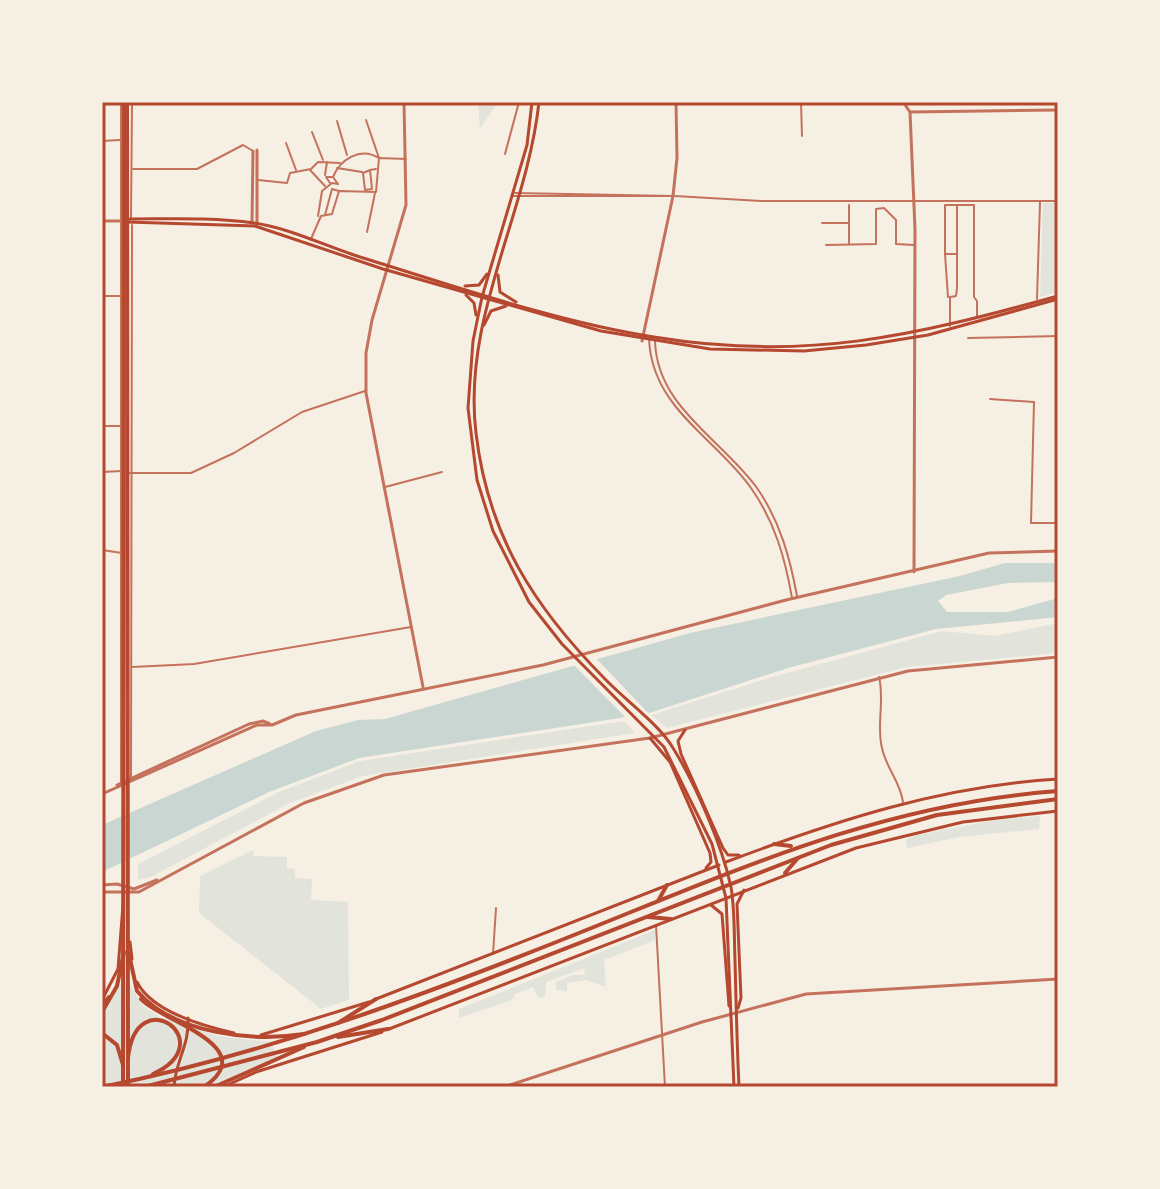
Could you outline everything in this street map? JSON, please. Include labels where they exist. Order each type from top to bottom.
[{"type":"main road","points":[[123,1086],[122,793],[126,781],[130,667],[126,472],[126,102]]},
{"type":"main road","points":[[532,102],[527,145],[475,328],[468,408],[472,450],[484,505],[515,579],[545,624],[675,764],[717,843],[731,890],[736,1087]]},
{"type":"main road","points":[[539,102],[531,155],[481,332],[475,418],[483,478],[492,508],[523,579],[548,618],[581,655],[664,735],[681,764],[724,881],[730,999],[734,1013]]},
{"type":"main road","points":[[127,221],[255,223],[388,268],[459,285],[518,308],[655,340],[710,349],[804,351],[914,336],[1058,297]]},
{"type":"main road","points":[[127,221],[255,226],[455,290],[482,295]]},
{"type":"main road","points":[[127,221],[122,426],[126,472],[122,553],[126,781],[130,793],[130,942],[135,978],[143,992],[157,1004],[224,1031],[265,1035],[376,999],[831,822],[903,802],[986,787],[1058,779]]},
{"type":"main road","points":[[127,258],[132,249]]},
{"type":"main road","points":[[459,285],[479,285],[492,263]]},
{"type":"main road","points":[[498,268],[498,290],[523,305]]},
{"type":"main road","points":[[455,290],[474,303],[475,328]]},
{"type":"main road","points":[[914,336],[1058,297]]},
{"type":"main road","points":[[489,298],[646,338]]},
{"type":"main road","points":[[481,332],[496,307],[518,308]]},
{"type":"main road","points":[[685,730],[678,741],[681,754],[726,853],[747,854]]},
{"type":"main road","points":[[652,738],[670,762],[710,853],[710,865],[700,872]]},
{"type":"main road","points":[[144,1078],[332,1027],[658,902],[794,846],[916,810],[1058,791]]},
{"type":"main road","points":[[215,1087],[317,1042],[799,856],[915,819],[1058,799]]},
{"type":"main road","points":[[223,1087],[256,1072],[388,1029],[785,873],[899,836],[983,819],[1058,811]]},
{"type":"main road","points":[[774,844],[794,846]]},
{"type":"main road","points":[[785,873],[799,856]]},
{"type":"main road","points":[[658,902],[667,885]]},
{"type":"main road","points":[[734,1013],[741,998],[737,904],[745,889]]},
{"type":"main road","points":[[707,904],[717,907],[722,914],[726,998],[734,1013]]},
{"type":"main road","points":[[645,917],[671,919]]},
{"type":"main road","points":[[102,1006],[130,942]]},
{"type":"main road","points":[[102,1006],[118,983],[124,954]]},
{"type":"main road","points":[[124,954],[134,986],[149,1008],[201,1033],[215,1045],[219,1069],[204,1087]]},
{"type":"main road","points":[[124,954],[128,1058]]},
{"type":"main road","points":[[121,973],[123,1001]]},
{"type":"main road","points":[[134,986],[156,1007],[208,1030],[241,1038],[272,1038],[316,1032]]},
{"type":"main road","points":[[332,1027],[376,999]]},
{"type":"main road","points":[[174,1087],[188,1039],[188,1017]]},
{"type":"main road","points":[[102,1085],[123,1086],[173,1063],[181,1043],[177,1031],[168,1022],[156,1020],[142,1023],[132,1036],[123,1086]]},
{"type":"main road","points":[[331,1037],[388,1029]]},
{"type":"main road","points":[[102,1033],[119,1048],[123,1065]]},
{"type":"main road","points":[[144,1087],[317,1042]]},
{"type":"street","points":[[126,102],[121,140],[132,249],[126,472]]},
{"type":"street","points":[[102,426],[122,426],[121,296],[131,169],[126,102]]},
{"type":"street","points":[[404,102],[406,205],[366,353],[366,391],[423,688]]},
{"type":"street","points":[[505,154],[519,102]]},
{"type":"street","points":[[676,102],[677,158],[673,196],[646,338],[657,376],[671,402],[741,476],[761,503],[782,549],[795,598]]},
{"type":"street","points":[[801,102],[802,136]]},
{"type":"street","points":[[903,102],[910,112],[915,245],[914,572]]},
{"type":"street","points":[[910,112],[1058,110]]},
{"type":"street","points":[[366,120],[379,158],[376,192],[367,232]]},
{"type":"street","points":[[337,121],[348,157]]},
{"type":"street","points":[[311,240],[323,216],[330,187],[325,161],[312,132]]},
{"type":"street","points":[[102,141],[121,140]]},
{"type":"street","points":[[286,143],[297,171]]},
{"type":"street","points":[[131,169],[197,169],[243,145],[255,151],[255,223]]},
{"type":"street","points":[[333,177],[336,168],[348,157],[366,153],[379,158],[406,159]]},
{"type":"street","points":[[255,180],[287,183],[290,173],[310,169],[325,161],[340,163]]},
{"type":"street","points":[[336,168],[363,173],[377,168]]},
{"type":"street","points":[[310,169],[339,191],[376,192]]},
{"type":"street","points":[[363,173],[363,188],[372,189],[370,170]]},
{"type":"street","points":[[326,177],[333,177]]},
{"type":"street","points":[[323,216],[317,210],[330,187],[338,184],[333,177]]},
{"type":"street","points":[[323,216],[332,214],[339,191]]},
{"type":"street","points":[[513,194],[673,196],[761,201],[1058,201]]},
{"type":"street","points":[[1037,301],[1040,201]]},
{"type":"street","points":[[849,205],[849,245]]},
{"type":"street","points":[[950,326],[950,297],[945,289],[945,205],[974,205],[974,297],[977,301],[977,319]]},
{"type":"street","points":[[950,297],[956,296],[957,205]]},
{"type":"street","points":[[826,245],[876,244],[876,209],[884,208],[896,220],[896,244],[915,245]]},
{"type":"street","points":[[102,221],[127,221]]},
{"type":"street","points":[[822,223],[849,223]]},
{"type":"street","points":[[945,254],[957,254]]},
{"type":"street","points":[[102,296],[121,296]]},
{"type":"street","points":[[968,338],[1058,336]]},
{"type":"street","points":[[655,340],[660,368],[674,397],[739,464],[769,508],[787,549],[795,598]]},
{"type":"street","points":[[102,472],[191,473],[234,453],[302,412],[366,391]]},
{"type":"street","points":[[990,399],[1034,402],[1031,523],[1058,523]]},
{"type":"street","points":[[383,487],[442,472]]},
{"type":"street","points":[[102,550],[122,553]]},
{"type":"street","points":[[102,794],[257,725],[272,725],[296,715],[575,657],[795,598],[999,552],[1058,551]]},
{"type":"street","points":[[130,667],[194,664],[411,627]]},
{"type":"street","points":[[102,885],[139,892],[304,803],[363,780],[409,770],[652,738],[879,677],[945,666],[1058,657]]},
{"type":"street","points":[[879,677],[883,709],[882,749],[900,781],[903,802]]},
{"type":"street","points":[[681,754],[681,764],[688,769]]},
{"type":"street","points":[[102,892],[124,888]]},
{"type":"street","points":[[492,955],[496,908]]},
{"type":"street","points":[[656,925],[665,1087]]},
{"type":"street","points":[[504,1087],[777,1000],[832,991],[1058,979]]},
{"type":"shaded area","points":[[478,102],[498,102],[480,129]]},
{"type":"shaded area","points":[[1043,203],[1058,203],[1058,292],[1040,297]]},
{"type":"shaded area","points":[[1005,563],[1058,563],[1058,582],[1008,583],[946,595],[938,601],[947,612],[1008,612],[1058,598],[1058,617],[936,629],[788,668],[646,714],[359,758],[269,792],[102,872],[102,825],[316,731],[358,720],[385,719],[690,633],[960,576]]},
{"type":"shaded area","points":[[1058,623],[1058,653],[907,667],[667,728],[651,715],[772,677],[942,631],[995,636]]},
{"type":"shaded area","points":[[624,721],[635,733],[363,776],[290,803],[151,877],[138,880],[138,864],[279,792],[360,761]]},
{"type":"shaded area","points":[[1040,816],[1039,829],[959,837],[907,848],[906,840],[913,836],[994,820]]},
{"type":"shaded area","points":[[253,850],[254,856],[287,857],[287,868],[295,869],[295,878],[312,879],[311,900],[348,902],[349,1000],[321,1009],[199,913],[200,876]]},
{"type":"shaded area","points":[[655,930],[655,940],[604,960],[606,987],[586,980],[567,983],[567,991],[556,990],[556,982],[573,975],[585,975],[584,968],[546,982],[545,997],[538,998],[533,987],[515,994],[512,1000],[459,1018],[459,1009]]},
{"type":"shaded area","points":[[121,983],[130,984],[142,1005],[164,1020],[167,1017],[217,1036],[272,1042],[276,1057],[212,1087],[102,1087],[102,1014]]},
{"type":"pier","points":[[593,655],[652,717],[629,721],[571,662]]}]
